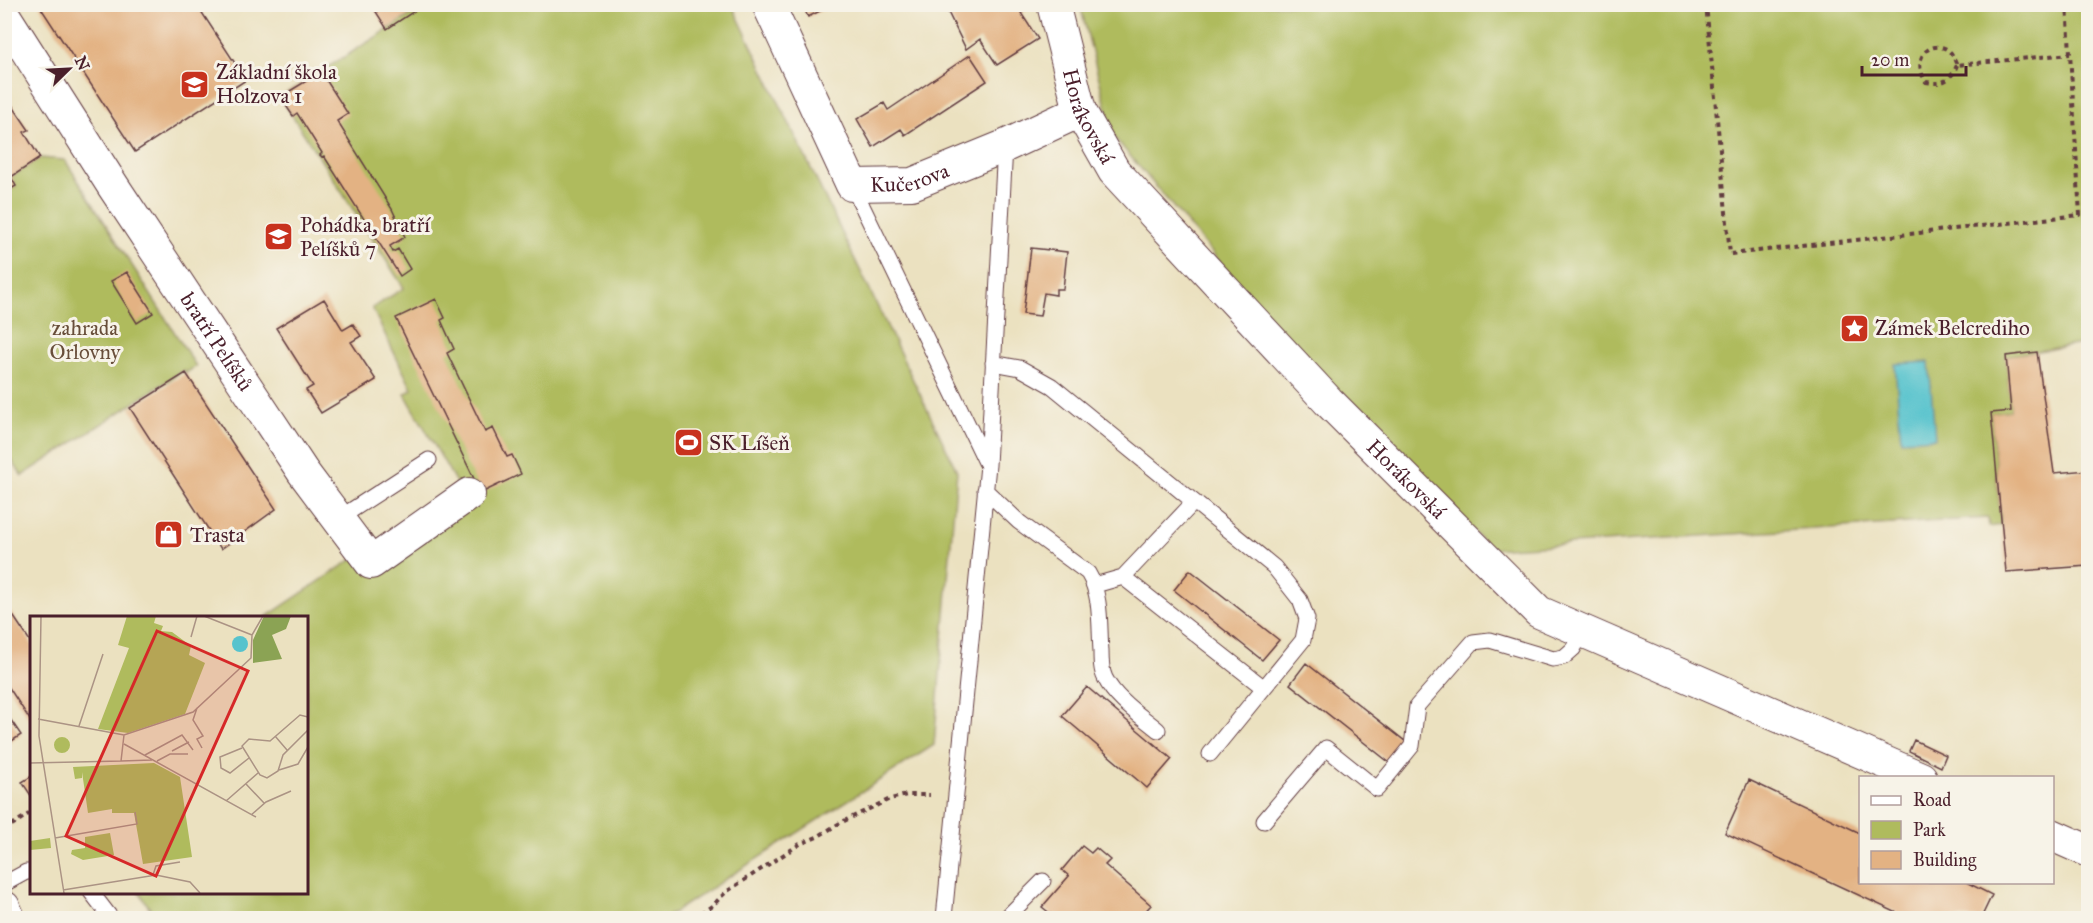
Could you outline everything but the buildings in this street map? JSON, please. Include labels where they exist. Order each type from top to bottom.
[{"type":"street","name":"Kučerova","points":[[768,4],[852,185],[912,184],[1005,146],[1080,111]]},
{"type":"street","name":"Horákovská","points":[[1053,4],[1080,111],[1114,171],[1328,401],[1539,612],[1919,776]]},
{"type":"street","name":"bratří Pelíšků","points":[[4,15],[113,186],[250,393],[303,472],[371,563],[469,494]]},
{"type":"street","points":[[2054,836],[2088,850]]},
{"type":"street","points":[[4,907],[9,918]]},
{"type":"lane","points":[[944,918],[988,465],[1005,146]]},
{"type":"lane","points":[[852,185],[988,465]]},
{"type":"lane","points":[[993,363],[1020,368],[1052,386],[1274,567],[1300,600],[1307,619],[1303,640],[1210,754]]},
{"type":"lane","points":[[338,519],[429,460]]},
{"type":"lane","points":[[985,490],[1019,522],[1088,573],[1095,585],[1099,609],[1101,666],[1104,677],[1116,694],[1158,730]]},
{"type":"lane","points":[[1095,585],[1123,577],[1194,501]]},
{"type":"lane","points":[[1123,577],[1264,688]]},
{"type":"lane","points":[[1263,821],[1326,748],[1377,789],[1412,746],[1417,706],[1473,642],[1490,640],[1553,659],[1564,657],[1573,649],[1583,631]]},
{"type":"lane","points":[[4,884],[30,872]]},
{"type":"lane","points":[[1006,918],[1043,881]]},
{"type":"lane","points":[[93,893],[111,918]]},
{"type":"path","points":[[1706,4],[1730,254],[2080,215],[2067,4]]},
{"type":"path","points":[[1942,47],[1950,51],[1957,65],[1948,80],[1938,84],[1926,82],[1919,72],[1919,61],[1923,54],[1933,48],[1942,47]]},
{"type":"path","points":[[1957,65],[2070,54]]},
{"type":"path","points":[[693,918],[712,906],[726,892],[800,844],[890,799],[907,795],[927,796],[939,792],[957,792]]},
{"type":"path","points":[[4,830],[30,813]]},
{"type":"green space","name":"SK Líšeň","points":[[427,5],[732,5],[957,471],[934,745],[665,918],[156,918],[140,893],[308,893],[308,616],[267,616],[459,488],[405,394],[412,389],[372,308],[404,288],[280,97]]},
{"type":"green space","points":[[1080,5],[2088,5],[2088,343],[2006,356],[2011,411],[1991,413],[2001,525],[1989,527],[1988,518],[1491,549],[1285,339],[1114,137]]},
{"type":"green space","name":"zahrada Orlovny","points":[[40,158],[65,160],[196,366],[186,373],[184,370],[22,476],[5,450],[5,193],[16,186],[11,177]]},
{"type":"water","points":[[1929,362],[1935,438],[1901,440],[1895,364]]},
{"type":"place","name":"Základní škola Holzova 1","points":[[195,84]]},
{"type":"place","name":"Pohádka, bratří Pelíšků 7","points":[[279,237]]},
{"type":"place","name":"Zámek Belcrediho","points":[[1854,328]]},
{"type":"place","name":"SK Líšeň","points":[[688,443]]},
{"type":"place","name":"Trasta","points":[[169,535]]}]
